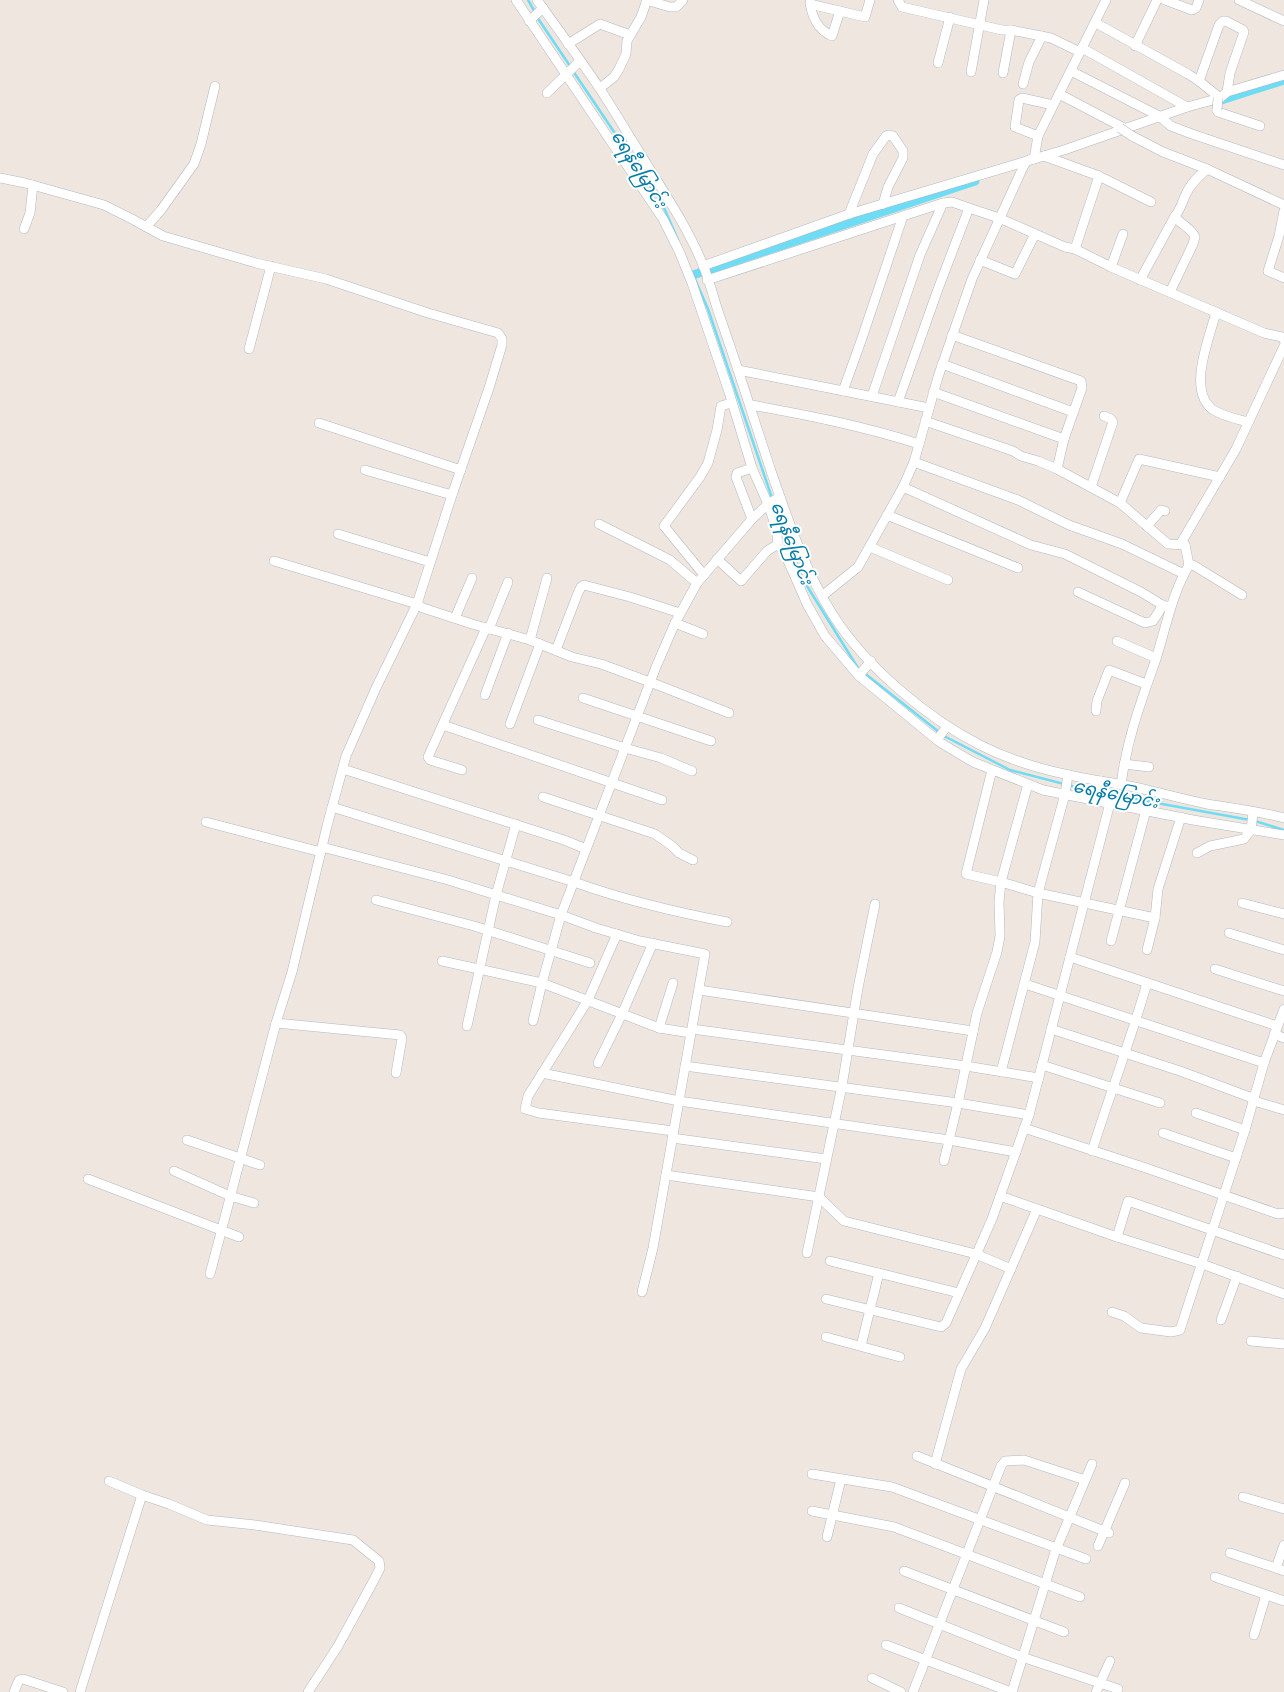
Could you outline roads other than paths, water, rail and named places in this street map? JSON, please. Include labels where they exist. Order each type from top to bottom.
[{"type":"street","points":[[516,0],[568,74],[663,219],[692,283],[752,468],[774,501],[831,612],[852,642],[870,662],[899,689],[946,727],[980,746],[1006,757],[1068,776],[1117,784],[1207,804],[1254,810],[1284,818]]},
{"type":"street","points":[[600,88],[614,77],[619,69],[626,54],[627,41],[641,16],[646,0],[676,7],[683,0]]},
{"type":"street","points":[[810,2],[865,17],[870,0]]},
{"type":"street","points":[[898,0],[902,7],[1002,30],[1011,30],[1058,40],[1081,50],[1187,107]]},
{"type":"street","points":[[971,72],[984,0]]},
{"type":"street","points":[[822,596],[858,567],[914,462],[942,364],[980,260],[999,218],[1029,161],[1038,136],[1053,105],[1106,0]]},
{"type":"street","points":[[1135,46],[1157,0]]},
{"type":"street","points":[[1165,0],[1192,10],[1196,8],[1199,0]]},
{"type":"street","points":[[1239,0],[1284,21]]},
{"type":"street","points":[[810,2],[820,29],[832,36],[840,11]]},
{"type":"street","points":[[531,19],[540,6],[600,88],[668,197],[703,266],[750,405],[774,501],[778,544],[785,554],[807,604],[830,642],[859,676],[937,739],[973,762],[1028,784],[1044,790],[1284,836]]},
{"type":"street","points":[[938,63],[950,17]]},
{"type":"street","points":[[1199,81],[1219,25],[1226,21],[1244,32],[1230,73],[1227,92]]},
{"type":"street","points":[[1096,23],[1199,81],[1219,98]]},
{"type":"street","points":[[568,44],[600,24],[630,35]]},
{"type":"street","points":[[1002,73],[1011,30]]},
{"type":"street","points":[[1023,84],[1029,62],[1042,36]]},
{"type":"street","points":[[547,93],[580,62]]},
{"type":"street","points":[[1071,70],[1159,116],[1171,126],[1240,152],[1284,165]]},
{"type":"street","points":[[703,266],[849,214],[1029,161],[1049,158],[1122,128],[1219,98],[1227,92],[1284,75]]},
{"type":"street","points":[[148,225],[194,164],[215,86]]},
{"type":"street","points":[[1059,94],[1163,152],[1207,169],[1284,206]]},
{"type":"street","points":[[1038,136],[1015,127],[1019,100],[1022,98],[1053,105]]},
{"type":"street","points":[[1219,98],[1218,112],[1260,126]]},
{"type":"street","points":[[849,214],[873,154],[888,135],[893,136],[903,151],[903,158],[888,187],[883,204]]},
{"type":"street","points":[[1049,158],[1099,176],[1151,202]]},
{"type":"street","points":[[1140,280],[1181,208],[1186,192],[1207,169]]},
{"type":"street","points":[[1075,249],[1099,176]]},
{"type":"street","points":[[0,178],[33,185],[104,206],[148,225],[163,236],[326,279],[428,313],[498,333],[502,339],[502,345],[489,388],[430,562],[419,606],[372,697],[348,751],[332,807],[292,972],[276,1023],[210,1274]]},
{"type":"street","points":[[24,229],[30,213],[33,185]]},
{"type":"street","points":[[708,280],[943,203],[952,202],[999,218],[1064,247],[1075,249],[1140,280],[1264,333],[1283,338],[1236,449],[1216,476],[1178,545]]},
{"type":"street","points":[[872,396],[920,255],[943,203]]},
{"type":"street","points":[[898,402],[938,289],[970,208]]},
{"type":"street","points":[[1284,211],[1279,236],[1268,271],[1284,278]]},
{"type":"street","points":[[843,391],[862,341],[903,216]]},
{"type":"street","points":[[1170,292],[1195,237],[1191,230],[1178,222],[1175,216]]},
{"type":"street","points":[[980,260],[1015,274],[1035,234]]},
{"type":"street","points":[[1111,267],[1123,234]]},
{"type":"street","points":[[249,348],[271,266]]},
{"type":"street","points":[[1216,312],[1200,373],[1202,394],[1210,407],[1218,413],[1247,422]]},
{"type":"street","points":[[952,335],[1078,379],[1082,384],[1064,439],[1057,469]]},
{"type":"street","points":[[942,364],[1073,412]]},
{"type":"street","points":[[738,370],[929,408]]},
{"type":"street","points":[[933,392],[1064,439]]},
{"type":"street","points":[[704,575],[664,526],[708,463],[721,406],[731,403]]},
{"type":"street","points":[[750,405],[825,418],[886,433],[918,444]]},
{"type":"street","points":[[1091,487],[1113,422],[1104,416]]},
{"type":"street","points":[[925,421],[1038,461],[1120,502],[1148,526],[1178,545],[1189,565]]},
{"type":"street","points":[[319,423],[461,470]]},
{"type":"street","points":[[1120,502],[1139,459],[1216,476]]},
{"type":"street","points":[[914,462],[1018,500],[1069,525],[1122,544],[1180,572]]},
{"type":"street","points":[[752,468],[737,473],[736,476],[752,518]]},
{"type":"street","points":[[365,470],[452,495]]},
{"type":"street","points":[[902,487],[1031,545],[1066,554],[1167,606]]},
{"type":"street","points":[[533,1021],[561,914],[650,682],[675,623],[694,588],[704,575],[752,518],[774,501]]},
{"type":"street","points":[[1148,526],[1161,510],[1165,511]]},
{"type":"street","points":[[887,515],[1018,568]]},
{"type":"street","points":[[599,524],[670,560],[694,588]]},
{"type":"street","points":[[338,534],[430,562]]},
{"type":"street","points":[[718,559],[741,581],[767,551],[778,544]]},
{"type":"street","points":[[870,547],[948,580]]},
{"type":"street","points":[[274,561],[530,640],[572,657],[602,664],[729,713]]},
{"type":"street","points":[[1117,784],[1124,764],[1144,683],[1167,606],[1180,572],[1189,565],[1193,565],[1242,595]]},
{"type":"street","points":[[455,618],[472,578]]},
{"type":"street","points":[[530,640],[547,578]]},
{"type":"street","points":[[462,770],[428,759],[508,582]]},
{"type":"street","points":[[556,650],[578,593],[584,585],[680,613]]},
{"type":"street","points":[[1078,592],[1145,623],[1153,621],[1167,606]]},
{"type":"street","points":[[675,623],[703,634]]},
{"type":"street","points":[[486,695],[508,633]]},
{"type":"street","points":[[1117,641],[1153,657]]},
{"type":"street","points":[[510,724],[540,644]]},
{"type":"street","points":[[860,674],[870,662]]},
{"type":"street","points":[[1096,712],[1097,701],[1109,670],[1144,683]]},
{"type":"street","points":[[583,698],[711,741]]},
{"type":"street","points":[[538,720],[662,758],[692,771]]},
{"type":"street","points":[[443,725],[662,800]]},
{"type":"street","points":[[937,739],[946,727]]},
{"type":"street","points":[[1124,764],[1149,767]]},
{"type":"street","points":[[343,769],[516,824],[586,849]]},
{"type":"street","points":[[992,770],[966,874],[1155,918]]},
{"type":"street","points":[[1001,1072],[1036,942],[1038,892],[1068,776]]},
{"type":"street","points":[[1098,800],[1101,782]]},
{"type":"street","points":[[944,1161],[973,1032],[1000,936],[999,902],[1001,882],[1028,784]]},
{"type":"street","points":[[543,797],[654,834],[679,853],[693,860]]},
{"type":"street","points":[[826,1300],[941,1327],[946,1323],[1000,1196],[1029,1115],[1110,803]]},
{"type":"street","points":[[332,807],[643,904],[727,922]]},
{"type":"street","points":[[1111,941],[1146,810]]},
{"type":"street","points":[[1198,853],[1210,846],[1244,839],[1251,829],[1254,813]]},
{"type":"street","points":[[1147,950],[1155,918],[1158,889],[1181,817]]},
{"type":"street","points":[[206,822],[322,849],[496,895],[561,914],[617,934],[705,954],[653,1248],[642,1292]]},
{"type":"street","points":[[467,1026],[487,930],[516,824]]},
{"type":"street","points":[[376,900],[487,930],[590,963]]},
{"type":"street","points":[[1242,903],[1284,914]]},
{"type":"street","points":[[807,1253],[835,1123],[875,904]]},
{"type":"street","points":[[617,934],[585,999],[528,1096],[525,1107],[528,1111],[826,1159]]},
{"type":"street","points":[[1229,934],[1284,950]]},
{"type":"street","points":[[598,1063],[653,943]]},
{"type":"street","points":[[1070,957],[1276,1030],[1284,1038]]},
{"type":"street","points":[[442,960],[542,983],[659,1028],[848,1049],[1039,1078]]},
{"type":"street","points":[[1215,970],[1284,991]]},
{"type":"street","points":[[1092,1150],[1112,1088],[1126,1054],[1146,983]]},
{"type":"street","points":[[659,1028],[673,984]]},
{"type":"street","points":[[1025,984],[1264,1062]]},
{"type":"street","points":[[699,990],[973,1032]]},
{"type":"street","points":[[1112,1312],[1124,1316],[1141,1328],[1171,1332],[1180,1330],[1245,1130],[1264,1062],[1284,1009]]},
{"type":"street","points":[[276,1023],[400,1035],[402,1038],[396,1073]]},
{"type":"street","points":[[1051,1029],[1180,1071],[1284,1110]]},
{"type":"street","points":[[1042,1065],[1160,1103]]},
{"type":"street","points":[[685,1066],[842,1086],[1029,1115]]},
{"type":"street","points":[[542,1073],[678,1101],[949,1140],[1016,1152]]},
{"type":"street","points":[[1196,1113],[1245,1130]]},
{"type":"street","points":[[1024,1128],[1278,1214],[1284,1213]]},
{"type":"street","points":[[1162,1133],[1236,1158]]},
{"type":"street","points":[[187,1140],[260,1165]]},
{"type":"street","points":[[174,1172],[230,1196],[254,1203]]},
{"type":"street","points":[[666,1175],[819,1197],[844,1221],[976,1254],[1011,1269]]},
{"type":"street","points":[[88,1179],[239,1237]]},
{"type":"street","points":[[1000,1196],[1237,1276],[1284,1294]]},
{"type":"street","points":[[1117,1237],[1128,1201],[1284,1255]]},
{"type":"street","points":[[935,1464],[961,1369],[984,1328],[1037,1209]]},
{"type":"street","points":[[830,1261],[959,1293]]},
{"type":"street","points":[[861,1346],[879,1273]]},
{"type":"street","points":[[1222,1320],[1237,1276]]},
{"type":"street","points":[[826,1337],[900,1357]]},
{"type":"street","points":[[1251,1341],[1284,1344]]},
{"type":"street","points":[[917,1456],[1107,1532]]},
{"type":"street","points":[[913,1692],[1001,1466],[1005,1461],[1024,1460],[1085,1480]]},
{"type":"street","points":[[886,1645],[1011,1692],[1056,1549],[1092,1464]]},
{"type":"street","points":[[812,1474],[892,1487],[1086,1559]]},
{"type":"street","points":[[827,1537],[841,1479]]},
{"type":"street","points":[[109,1482],[170,1504],[207,1520],[256,1525],[353,1540],[379,1561],[380,1568],[370,1589],[338,1646],[308,1692]]},
{"type":"street","points":[[1098,1546],[1107,1532],[1125,1483]]},
{"type":"street","points":[[80,1692],[142,1495]]},
{"type":"street","points":[[1243,1497],[1284,1509]]},
{"type":"street","points":[[812,1511],[894,1527],[1080,1597]]},
{"type":"street","points":[[1230,1553],[1280,1569],[1284,1545]]},
{"type":"street","points":[[904,1571],[1064,1632]]},
{"type":"street","points":[[1215,1577],[1284,1601]]},
{"type":"street","points":[[1254,1635],[1266,1595]]},
{"type":"street","points":[[899,1608],[1098,1688],[1118,1689]]},
{"type":"street","points":[[1098,1688],[1110,1661]]},
{"type":"street","points":[[872,1678],[901,1692]]},
{"type":"street","points":[[14,1692],[18,1680],[23,1680],[63,1692]]},
{"type":"waterway","name":"ရေနီမြောင်း","points":[[528,0],[535,12]]},
{"type":"waterway","name":"ရေနီမြောင်း","points":[[537,17],[570,66]]},
{"type":"waterway","name":"ရေနီမြောင်း","points":[[573,71],[662,203],[678,240]]},
{"type":"waterway","points":[[1215,102],[1284,80]]},
{"type":"waterway","points":[[693,275],[975,181]]},
{"type":"waterway","name":"ရေနီမြောင်း","points":[[694,277],[708,309],[772,498]]},
{"type":"waterway","name":"ရေနီမြောင်း","points":[[774,503],[802,578],[858,668],[939,732]]},
{"type":"waterway","name":"ရေနီမြောင်း","points":[[944,736],[1010,770],[1091,791],[1250,820]]},
{"type":"waterway","name":"ရေနီမြောင်း","points":[[1255,821],[1284,830]]}]
